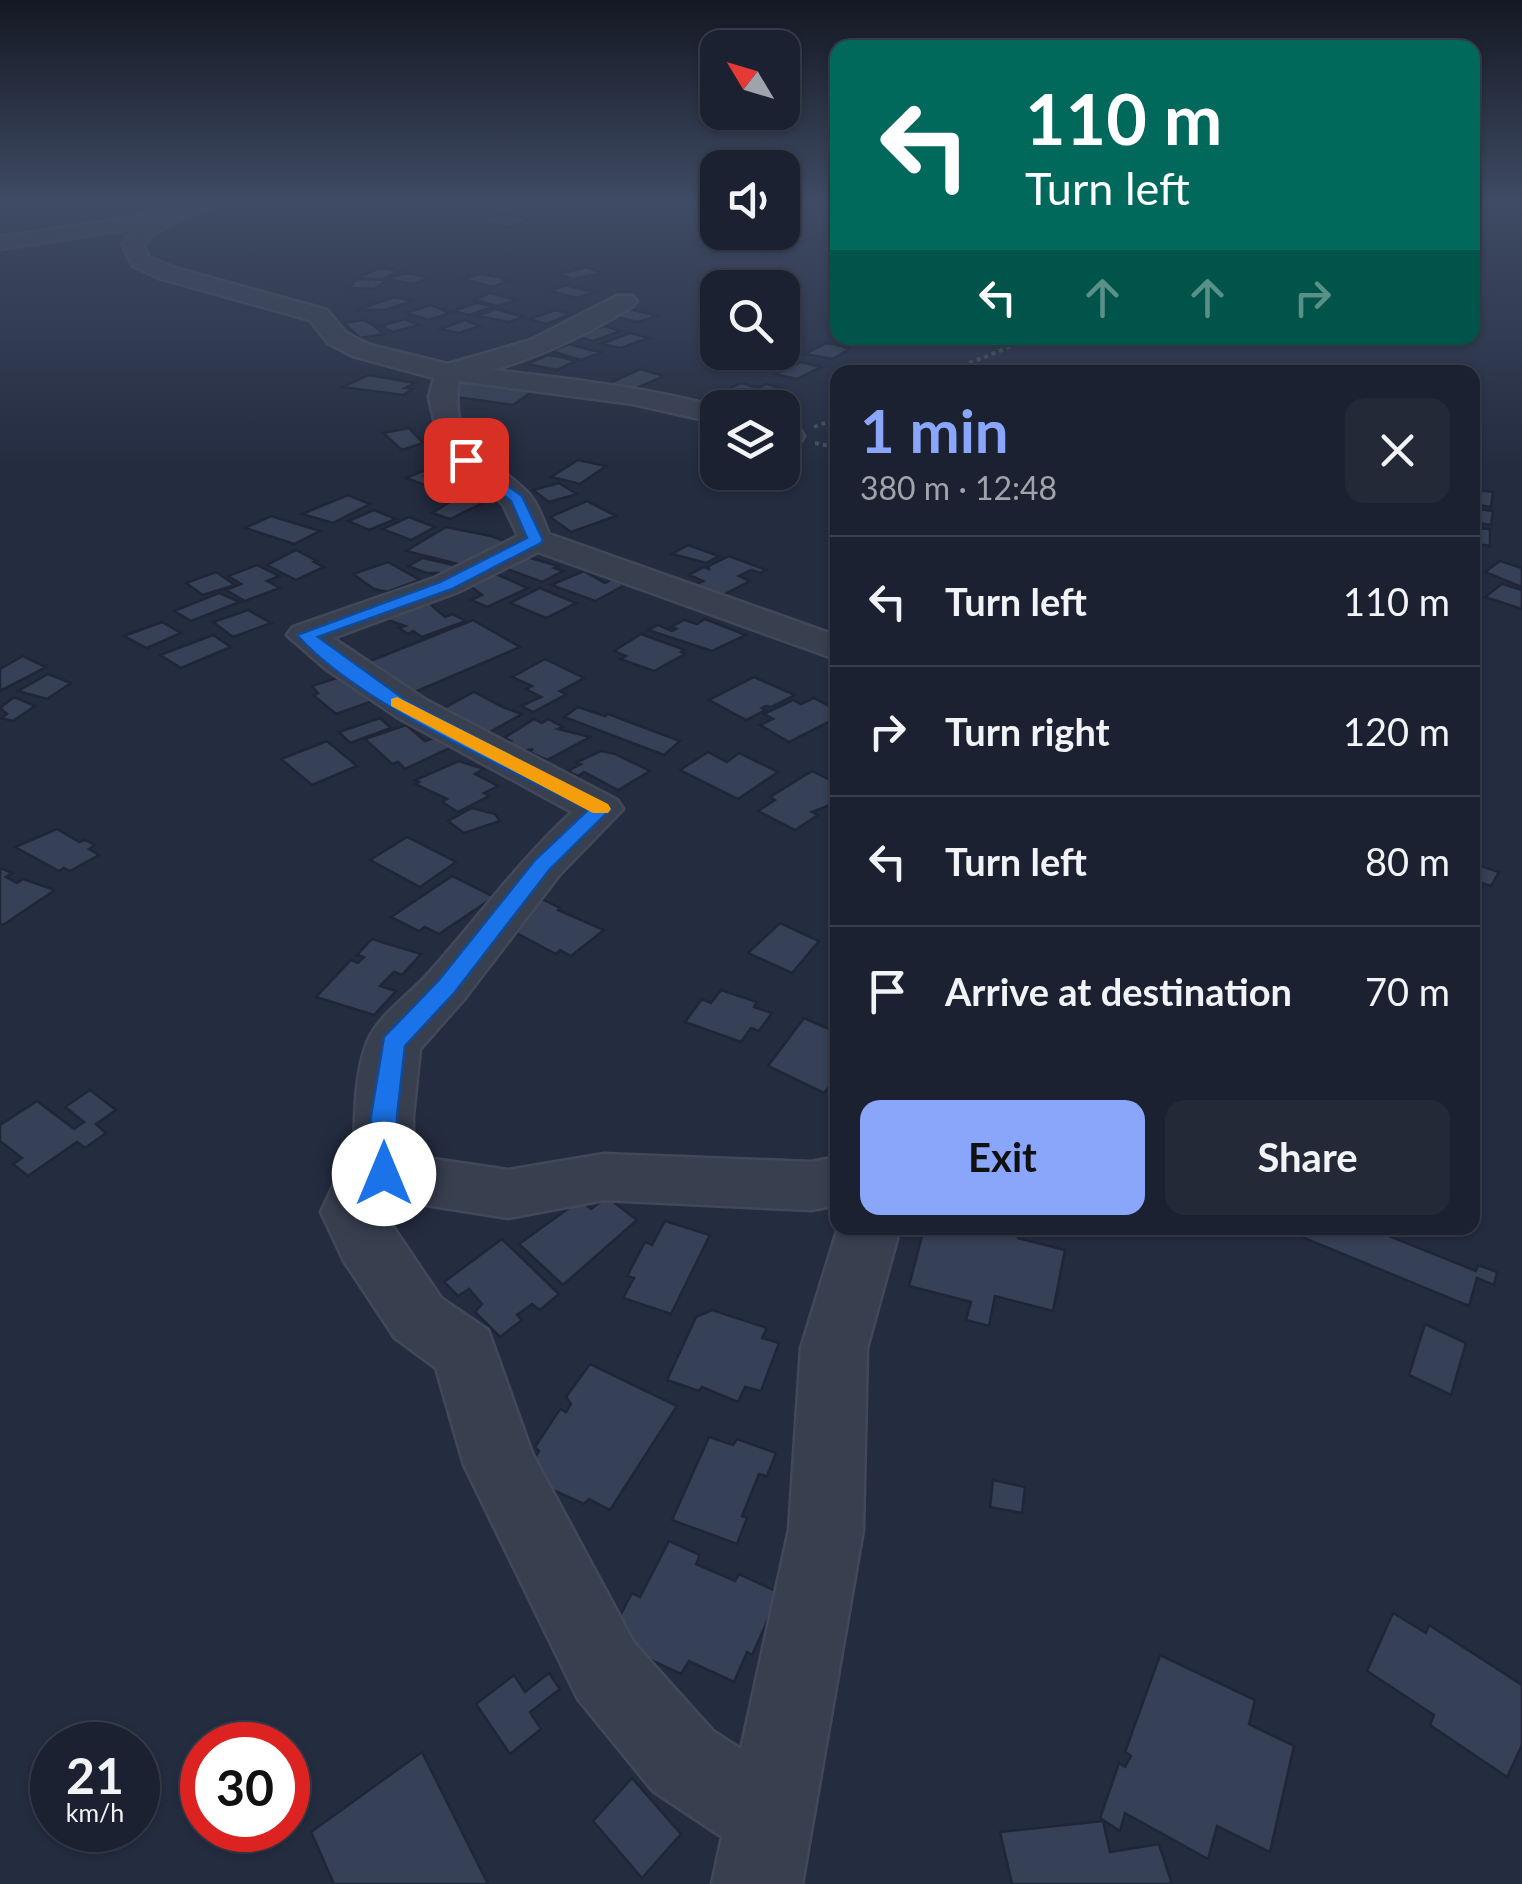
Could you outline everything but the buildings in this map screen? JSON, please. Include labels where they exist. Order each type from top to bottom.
[{"type":"street","points":[[230,291],[319,316],[326,329],[342,342],[388,360],[448,372],[604,392],[700,411]]},
{"type":"street","points":[[448,372],[498,362],[577,332],[625,301]]},
{"type":"street","points":[[448,372],[444,397],[450,429],[466,460],[517,499],[536,540],[830,647]]},
{"type":"street","points":[[384,1174],[384,1116],[393,1044],[447,986],[543,864],[601,809],[397,702],[353,674],[306,635],[446,585],[536,540]]},
{"type":"street","points":[[763,1850],[606,1672],[500,1464],[464,1352],[418,1318],[366,1244],[352,1212],[366,1178],[384,1174],[508,1194],[604,1177],[811,1186],[830,1182]]},
{"type":"street","points":[[763,1850],[826,1530],[834,1348],[867,1235]]},
{"type":"path","points":[[964,365],[1014,345]]},
{"type":"slow traffic","points":[[397,702],[600,809]]},
{"type":"route","points":[[384,1174],[384,1116],[393,1044],[447,986],[543,864],[601,809],[397,702],[353,674],[306,635],[446,585],[536,540],[517,499],[466,460]]}]
